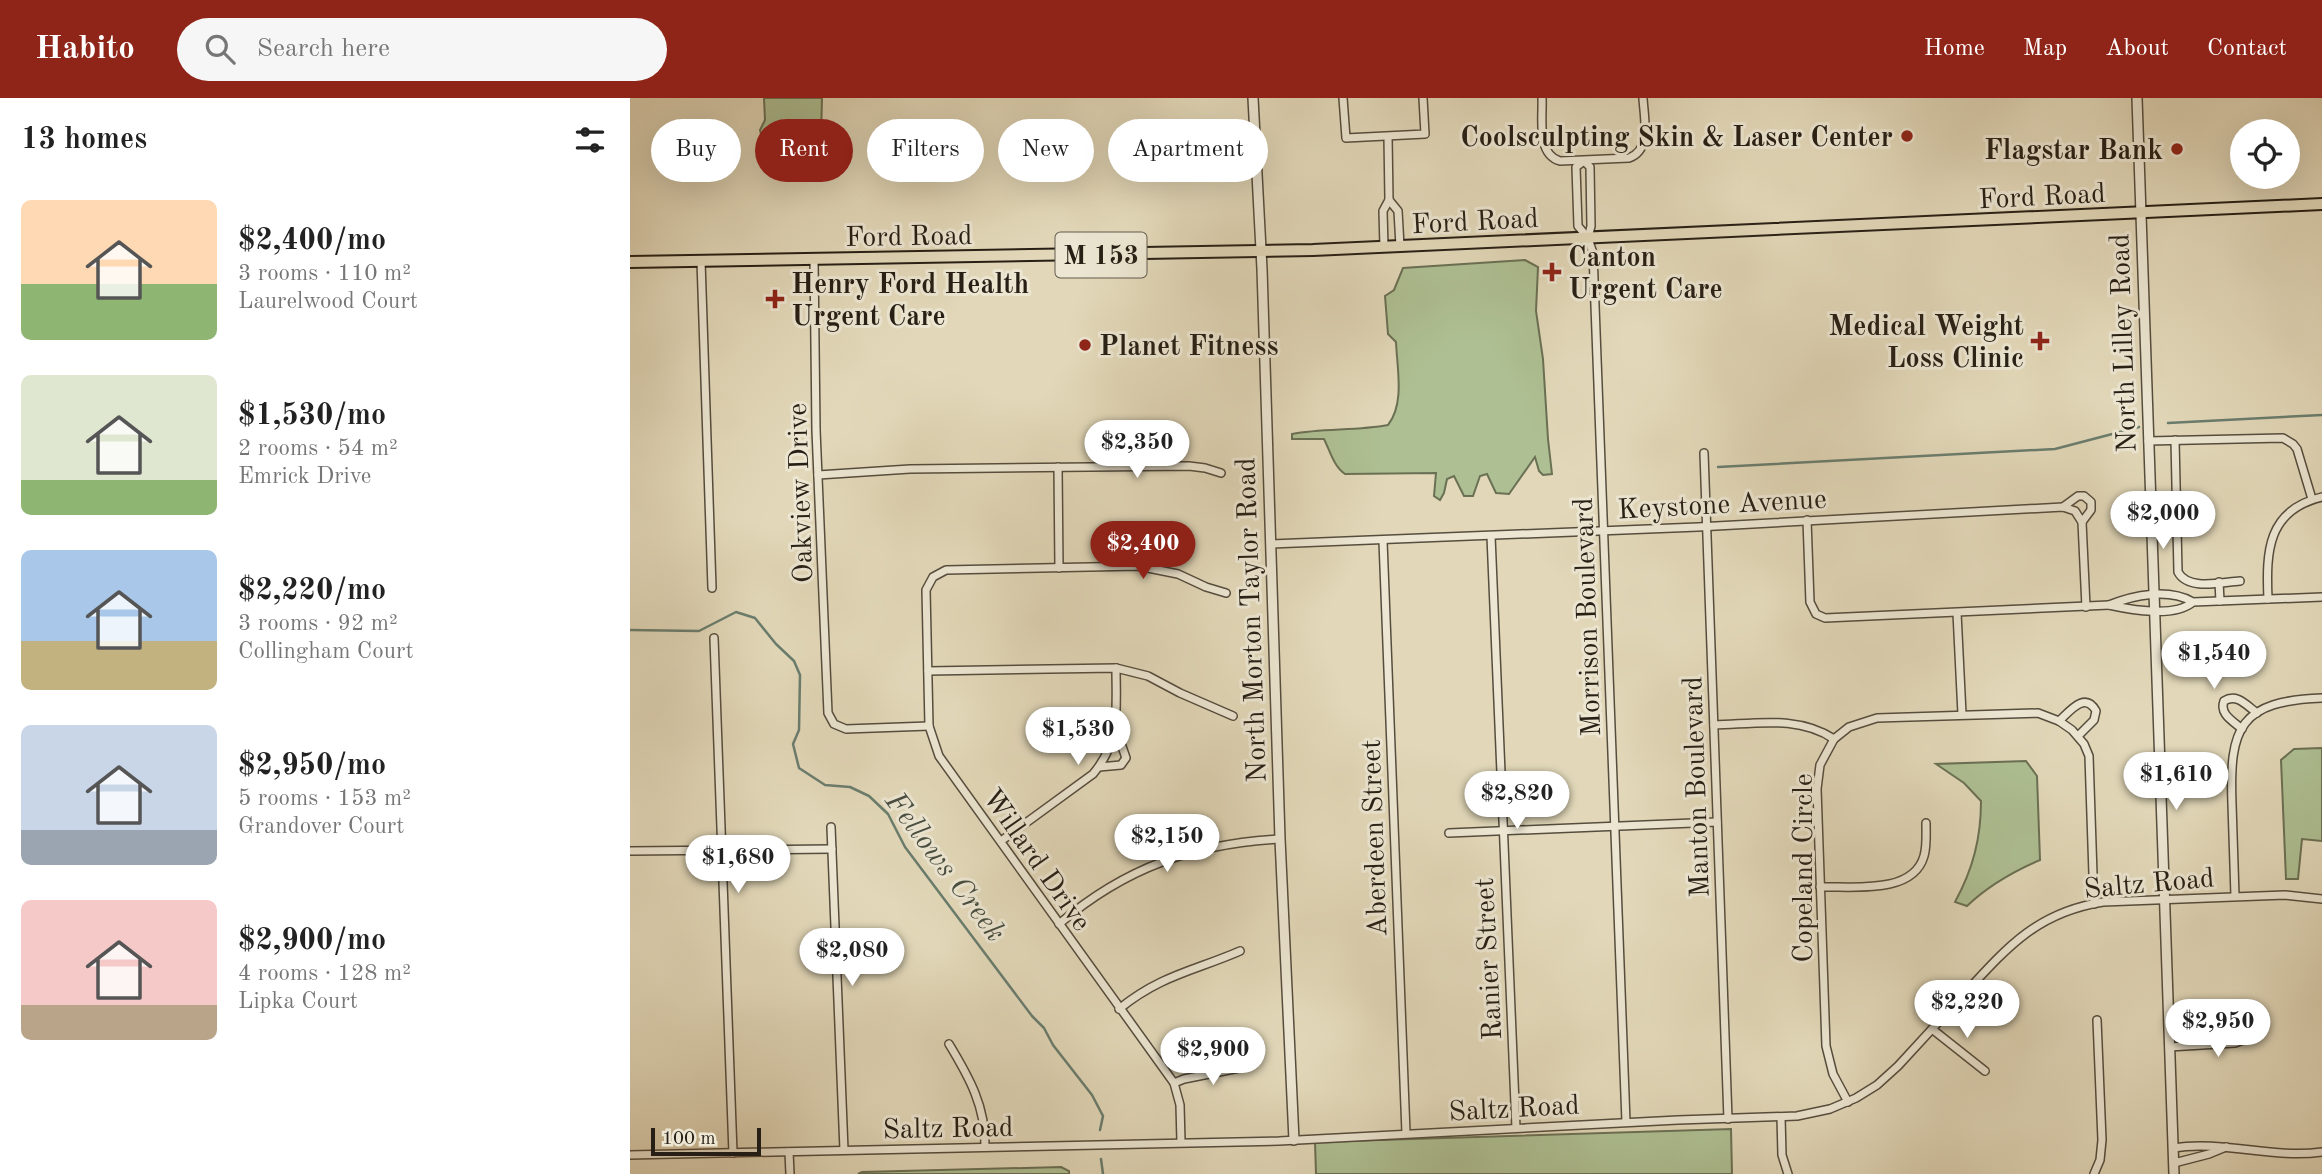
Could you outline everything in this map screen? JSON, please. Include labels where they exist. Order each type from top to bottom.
[{"type":"main road","name":"Ford Road","points":[[630,262],[1261,252],[2322,204]]},
{"type":"street","name":"North Morton Taylor Road","points":[[1253,98],[1261,252],[1280,839],[1294,1140]]},
{"type":"street","points":[[1343,98],[1346,138],[1425,134],[1423,98]]},
{"type":"street","points":[[1542,98],[1544,145],[1547,153],[1560,161],[1629,158],[1640,152],[1644,142],[1643,98]]},
{"type":"street","name":"North Lilley Road","points":[[2137,98],[2174,1174]]},
{"type":"street","points":[[1384,247],[1383,211],[1389,200],[1388,137]]},
{"type":"street","points":[[1584,161],[1590,167],[1591,226],[1588,238]]},
{"type":"street","points":[[1584,161],[1576,167],[1578,226],[1588,238]]},
{"type":"street","points":[[1389,200],[1398,211],[1400,246]]},
{"type":"street","name":"Morrison Boulevard","points":[[1588,238],[1593,253],[1626,1122]]},
{"type":"street","name":"Oakview Drive","points":[[814,260],[818,475],[829,718],[834,724],[846,729],[929,726]]},
{"type":"street","points":[[701,261],[712,588]]},
{"type":"street","points":[[2148,441],[2279,437],[2288,439],[2297,449],[2312,499]]},
{"type":"street","points":[[2175,440],[2178,572],[2181,578],[2190,583],[2240,582]]},
{"type":"street","name":"Manton Boulevard","points":[[1704,453],[1728,1119]]},
{"type":"street","points":[[818,475],[910,469],[1189,466],[1221,473]]},
{"type":"street","points":[[1058,467],[1059,568],[1152,568],[1178,574],[1226,593]]},
{"type":"street","name":"Keystone Avenue","points":[[1271,544],[1604,531],[2063,507],[2078,496],[2091,502],[2091,510],[2082,522]]},
{"type":"street","points":[[2268,599],[2267,556],[2275,531],[2290,512],[2312,499],[2322,497]]},
{"type":"street","points":[[2063,507],[2075,511],[2082,522],[2086,607]]},
{"type":"street","points":[[1807,520],[1810,602],[1813,610],[1821,617],[1829,619],[2109,605],[2154,612],[2188,607],[2193,602]]},
{"type":"street","name":"Ranier Street","points":[[1491,536],[1516,1128]]},
{"type":"street","name":"Aberdeen Street","points":[[1383,541],[1406,1133]]},
{"type":"street","name":"Willard Drive","points":[[1059,568],[946,570],[932,579],[926,595],[929,726],[939,756],[1174,1083],[1180,1105],[1181,1142]]},
{"type":"street","points":[[2219,582],[2220,601]]},
{"type":"street","points":[[2109,605],[2124,599],[2154,594],[2185,598],[2193,602],[2322,597]]},
{"type":"street","points":[[1957,613],[1962,714]]},
{"type":"street","points":[[714,638],[733,1153]]},
{"type":"street","points":[[928,671],[1116,668],[1147,676],[1180,694],[1233,716]]},
{"type":"street","points":[[1001,841],[1098,768],[1108,752],[1116,728],[1116,668]]},
{"type":"street","points":[[2242,729],[2224,713],[2224,701],[2237,698],[2257,713]]},
{"type":"street","points":[[2235,896],[2231,766],[2233,748],[2242,729],[2268,706],[2285,700],[2322,698]]},
{"type":"street","points":[[2060,721],[2078,704],[2092,704],[2096,711],[2094,720],[2078,736]]},
{"type":"street","name":"Copeland Circle","points":[[1848,1102],[1833,1074],[1826,1046],[1817,778],[1823,756],[1834,739],[1849,727],[1870,719],[2038,713],[2060,721],[2078,736],[2089,756],[2091,766],[2094,904]]},
{"type":"street","points":[[1714,725],[1794,723],[1815,729],[1834,739]]},
{"type":"street","points":[[1098,768],[1121,765],[1126,758],[1116,728]]},
{"type":"street","points":[[1449,833],[1717,822]]},
{"type":"street","points":[[1820,887],[1887,885],[1906,879],[1915,873],[1924,858],[1926,823]]},
{"type":"street","points":[[831,827],[844,1150]]},
{"type":"street","points":[[1059,925],[1108,888],[1166,859],[1218,845],[1280,839]]},
{"type":"street","points":[[630,851],[832,849]]},
{"type":"street","name":"Saltz Road","points":[[630,1155],[1294,1140],[1626,1122],[1781,1117],[1815,1113],[1848,1102],[1887,1077],[2002,953],[2021,935],[2055,915],[2094,904],[2164,899],[2285,895],[2322,899]]},
{"type":"street","points":[[1119,1009],[1165,979],[1240,951]]},
{"type":"street","points":[[2094,1174],[2102,1140],[2097,1020]]},
{"type":"street","points":[[1932,1029],[1985,1071]]},
{"type":"street","points":[[2169,1047],[2235,1043],[2259,1034]]},
{"type":"street","points":[[949,1044],[980,1102],[985,1147]]},
{"type":"street","points":[[1174,1083],[1244,1067]]},
{"type":"street","points":[[1781,1117],[1782,1155],[1787,1174]]},
{"type":"street","points":[[2173,1148],[2209,1145],[2288,1153],[2322,1152]]},
{"type":"street","points":[[2174,1163],[2227,1147]]},
{"type":"street","points":[[789,1152],[790,1174]]},
{"type":"green space","points":[[764,98],[822,98],[821,119],[765,119]]},
{"type":"green space","points":[[1525,260],[1538,267],[1536,311],[1543,359],[1552,474],[1543,475],[1539,471],[1535,457],[1509,494],[1496,493],[1487,474],[1480,476],[1473,496],[1464,496],[1454,476],[1447,479],[1440,500],[1434,496],[1436,473],[1345,474],[1335,463],[1324,439],[1292,439],[1292,434],[1304,432],[1388,425],[1397,407],[1399,385],[1396,342],[1388,334],[1385,296],[1394,290],[1403,268]]},
{"type":"green space","points":[[2322,748],[2322,841],[2302,839],[2298,879],[2286,879],[2281,760],[2294,749]]},
{"type":"green space","points":[[2026,761],[2037,776],[2040,860],[2001,880],[1967,906],[1955,902],[1975,853],[1981,801],[1964,783],[1936,764]]},
{"type":"green space","points":[[1731,1129],[1732,1174],[1316,1174],[1315,1142]]},
{"type":"green space","points":[[1061,1167],[1069,1171],[1069,1174],[858,1174],[862,1172]]},
{"type":"waterway","points":[[2168,423],[2322,415]]},
{"type":"waterway","points":[[1718,467],[2055,449],[2139,427]]},
{"type":"waterway","name":"Fellows Creek","points":[[630,630],[699,631],[736,612],[755,618],[794,661],[800,675],[799,730],[793,744],[799,768],[825,785],[850,787],[869,796],[888,814],[905,847],[1092,1095],[1103,1116],[1100,1130]]},
{"type":"waterway","name":"Fellows Creek","points":[[1101,1159],[1103,1174]]},
{"type":"place","name":"Coolsculpting Skin & Laser Center","points":[[1907,136]]},
{"type":"place","name":"Flagstar Bank","points":[[2177,149]]},
{"type":"place","name":"Canton Urgent Care","points":[[1552,272]]},
{"type":"place","name":"Henry Ford Health Urgent Care","points":[[775,299]]},
{"type":"place","name":"Medical Weight Loss Clinic","points":[[2040,341]]},
{"type":"place","name":"Planet Fitness","points":[[1085,345]]}]
